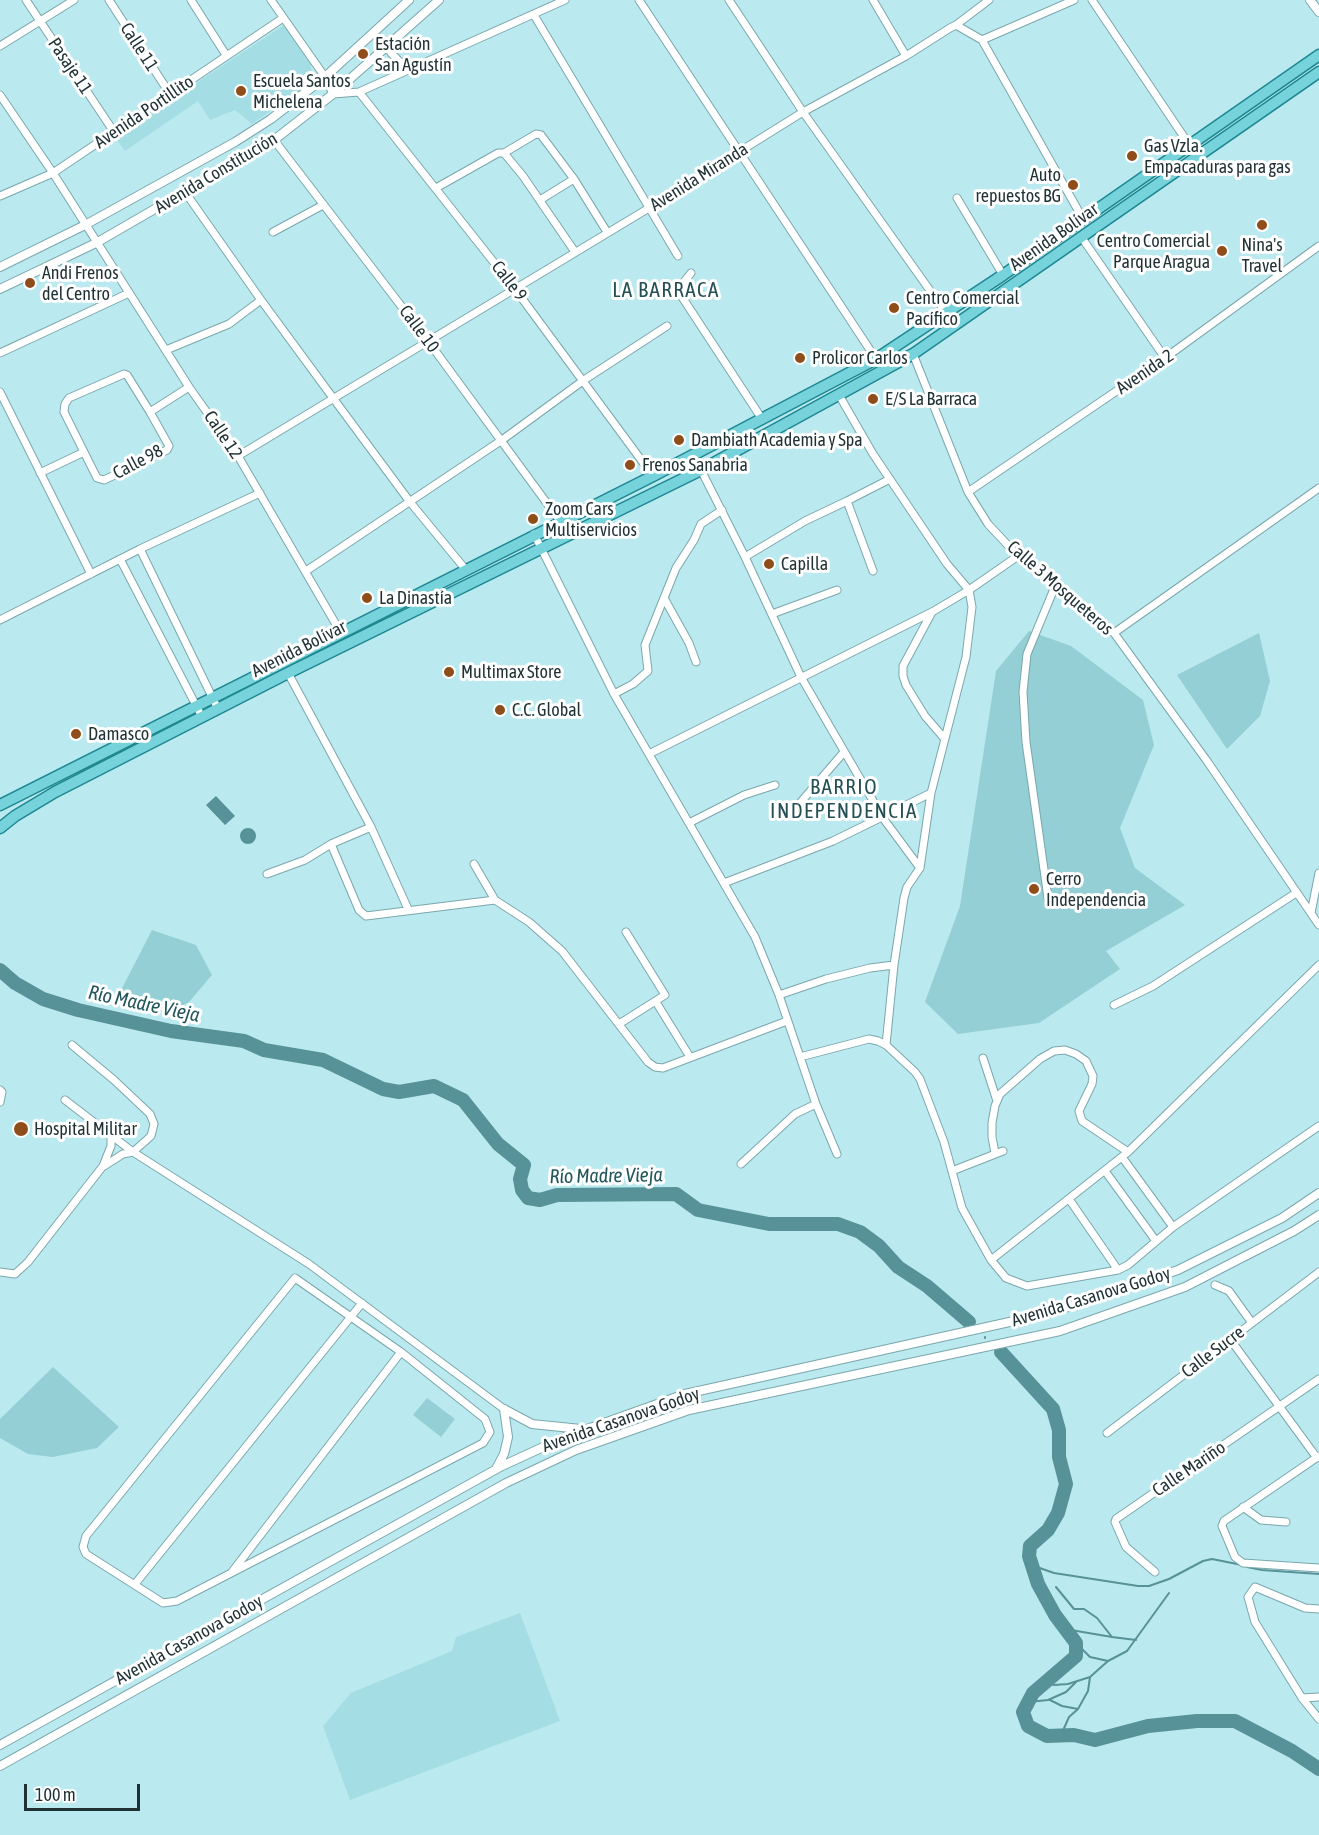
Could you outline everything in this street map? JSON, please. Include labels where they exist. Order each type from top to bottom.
[{"type":"main road","name":"Avenida Bolívar","points":[[0,805],[652,476],[876,358],[1003,275],[1319,55]]},
{"type":"main road","name":"Avenida Bolívar","points":[[0,828],[15,816],[55,792],[288,673],[701,470],[913,354],[1319,72]]},
{"type":"street","name":"Pasaje 11","points":[[26,0],[114,132]]},
{"type":"street","points":[[0,46],[74,0]]},
{"type":"street","name":"Calle 11","points":[[109,0],[170,94]]},
{"type":"street","points":[[191,0],[226,55]]},
{"type":"street","points":[[271,0],[325,77],[333,94],[359,92],[565,0]]},
{"type":"street","name":"Avenida Constitución","points":[[0,267],[85,225],[220,152],[271,119],[325,77],[409,0]]},
{"type":"street","name":"Avenida Constitución","points":[[0,289],[96,243],[274,140],[333,94],[439,0]]},
{"type":"street","points":[[639,0],[738,153],[876,358]]},
{"type":"street","points":[[729,0],[803,112],[946,313]]},
{"type":"street","points":[[873,0],[906,56]]},
{"type":"street","name":"Avenida Miranda","points":[[238,456],[516,289],[803,112],[906,56],[956,25],[989,0]]},
{"type":"street","points":[[982,40],[1074,0]]},
{"type":"street","points":[[1092,0],[1190,146]]},
{"type":"street","points":[[1310,0],[1319,12]]},
{"type":"street","points":[[534,15],[678,256]]},
{"type":"street","name":"Avenida Portillito","points":[[0,196],[53,173],[283,18]]},
{"type":"street","points":[[956,25],[982,40],[1083,219]]},
{"type":"street","points":[[387,45],[398,61],[408,70]]},
{"type":"street","name":"Calle 9","points":[[359,92],[516,289],[652,476]]},
{"type":"street","points":[[0,95],[85,225]]},
{"type":"street","points":[[436,188],[536,134],[541,135],[574,179],[607,232]]},
{"type":"street","name":"Calle 10","points":[[274,140],[428,341],[560,521]]},
{"type":"street","points":[[504,153],[540,200],[575,252]]},
{"type":"street","points":[[540,200],[574,179]]},
{"type":"street","points":[[185,192],[261,300],[410,502],[466,570]]},
{"type":"street","points":[[957,198],[1003,275]]},
{"type":"street","points":[[273,231],[323,205]]},
{"type":"street","name":"Calle 12","points":[[85,225],[189,387],[238,456],[341,633]]},
{"type":"street","points":[[1082,238],[1166,358]]},
{"type":"street","name":"Avenida 2","points":[[968,492],[1166,358],[1319,246]]},
{"type":"street","points":[[691,273],[680,287],[682,297],[762,419]]},
{"type":"street","points":[[0,353],[129,292]]},
{"type":"street","points":[[166,350],[229,324],[261,300]]},
{"type":"street","points":[[306,571],[502,440],[584,380],[667,326]]},
{"type":"street","name":"Calle 3 Mosqueteros","points":[[913,354],[968,492],[988,524],[1018,556],[1056,584],[1114,633],[1207,761],[1319,925]]},
{"type":"street","name":"Calle 98","points":[[124,374],[127,375],[150,412],[169,446],[167,450],[104,480],[97,478],[64,412],[69,398],[124,374]]},
{"type":"street","points":[[150,412],[189,387]]},
{"type":"street","points":[[0,392],[91,574]]},
{"type":"street","points":[[839,394],[873,454],[934,545],[969,590],[972,606],[966,657],[931,793],[920,868],[907,888],[904,898],[886,1045]]},
{"type":"street","points":[[40,473],[84,453]]},
{"type":"street","points":[[701,470],[801,677],[883,818],[920,868]]},
{"type":"street","points":[[745,557],[805,520],[890,479]]},
{"type":"street","points":[[1114,633],[1319,488]]},
{"type":"street","points":[[1,618],[260,493]]},
{"type":"street","points":[[847,501],[873,571]]},
{"type":"street","points":[[614,694],[633,684],[648,671],[645,645],[676,568],[694,540],[701,524],[722,510]]},
{"type":"street","points":[[534,534],[614,694],[755,937],[779,995],[816,1104],[837,1154]]},
{"type":"street","points":[[140,549],[218,709]]},
{"type":"street","points":[[649,754],[932,612],[1018,556]]},
{"type":"street","points":[[120,559],[202,717]]},
{"type":"street","points":[[1048,898],[1027,753],[1023,692],[1028,654],[1056,584]]},
{"type":"street","points":[[772,615],[837,590]]},
{"type":"street","points":[[664,598],[689,643],[696,662]]},
{"type":"street","points":[[932,612],[903,666],[903,675],[906,685],[925,716],[944,738]]},
{"type":"street","points":[[288,673],[371,827],[408,909]]},
{"type":"street","points":[[800,803],[844,752]]},
{"type":"street","points":[[689,823],[744,795],[775,785]]},
{"type":"street","points":[[724,883],[833,841],[931,793]]},
{"type":"street","points":[[267,874],[305,860],[331,844],[371,827]]},
{"type":"street","points":[[331,844],[362,913],[366,916],[495,900]]},
{"type":"street","points":[[474,864],[495,900],[529,922],[562,951],[654,1067],[663,1068],[787,1021]]},
{"type":"street","points":[[1311,914],[1319,873]]},
{"type":"street","points":[[1114,1005],[1153,986],[1296,893]]},
{"type":"street","points":[[619,1024],[664,997],[665,993],[626,932]]},
{"type":"street","points":[[779,995],[826,979],[870,968],[894,965]]},
{"type":"street","points":[[990,1260],[1125,1154],[1319,965]]},
{"type":"street","points":[[656,1002],[690,1058]]},
{"type":"street","points":[[800,1057],[869,1039],[886,1045],[915,1072],[944,1142],[962,1208],[990,1260],[1006,1278],[1027,1286],[1118,1270],[1128,1265],[1173,1227],[1319,1126]]},
{"type":"street","points":[[72,1045],[150,1114],[154,1124],[151,1136],[133,1152],[123,1154],[103,1166]]},
{"type":"street","points":[[952,1171],[999,1152],[992,1130],[1000,1094],[1010,1083],[1047,1055],[1054,1051],[1065,1050],[1086,1061],[1093,1076],[1079,1115],[1082,1121],[1125,1154],[1173,1227]]},
{"type":"street","points":[[983,1058],[998,1101]]},
{"type":"street","points":[[0,1090],[2,1092],[0,1102]]},
{"type":"street","points":[[65,1100],[133,1152],[280,1244],[504,1409],[532,1424],[585,1430]]},
{"type":"street","points":[[741,1164],[795,1114],[816,1104]]},
{"type":"street","points":[[0,1272],[15,1274],[22,1269],[103,1166],[111,1146],[111,1136]]},
{"type":"street","points":[[1105,1171],[1156,1241]]},
{"type":"street","name":"Avenida Casanova Godoy","points":[[0,1745],[496,1469],[565,1437],[685,1394],[1050,1314],[1178,1270],[1282,1218],[1319,1193]]},
{"type":"street","points":[[1069,1198],[1118,1270]]},
{"type":"street","name":"Avenida Casanova Godoy","points":[[0,1766],[506,1483],[576,1450],[689,1410],[1060,1331],[1185,1287],[1294,1231],[1319,1215]]},
{"type":"street","name":"Calle Sucre","points":[[1107,1433],[1319,1272]]},
{"type":"street","points":[[295,1278],[351,1317],[401,1352],[485,1419],[490,1432],[483,1443],[170,1603],[163,1603],[86,1554],[83,1547],[86,1536],[295,1278]]},
{"type":"street","points":[[1215,1285],[1228,1291],[1252,1323]]},
{"type":"street","points":[[135,1584],[362,1303]]},
{"type":"street","points":[[1230,1339],[1318,1457],[1243,1507],[1224,1521],[1222,1526],[1235,1557],[1243,1563],[1319,1568]]},
{"type":"street","points":[[230,1574],[401,1352]]},
{"type":"street","name":"Calle Mariño","points":[[1155,1572],[1126,1547],[1115,1522],[1116,1519],[1319,1379]]},
{"type":"street","points":[[496,1469],[504,1454],[508,1437],[504,1409]]},
{"type":"street","points":[[1243,1507],[1261,1520],[1286,1522]]},
{"type":"street","points":[[1319,1609],[1305,1608],[1255,1587],[1248,1596],[1255,1622],[1302,1698],[1319,1719]]},
{"type":"street","points":[[1302,1698],[1319,1697]]},
{"type":"shaded area","name":"Escuela Santos Michelena","points":[[284,25],[311,65],[312,82],[252,124],[235,110],[210,120],[198,101],[125,151],[115,137]]},
{"type":"shaded area","points":[[1029,631],[1071,646],[1143,700],[1154,745],[1120,828],[1135,868],[1185,905],[1106,951],[1120,969],[1039,1023],[958,1034],[925,1002],[960,906],[996,671]]},
{"type":"shaded area","points":[[1259,633],[1270,681],[1260,716],[1227,749],[1177,675]]},
{"type":"shaded area","points":[[216,796],[235,816],[225,825],[206,805]]},
{"type":"shaded area","points":[[248,828],[256,836],[248,844],[240,836]]},
{"type":"shaded area","points":[[152,930],[196,945],[212,975],[189,1002],[173,1011],[117,998]]},
{"type":"shaded area","points":[[53,1367],[119,1427],[97,1448],[53,1457],[28,1454],[0,1438],[0,1419]]},
{"type":"shaded area","points":[[427,1398],[455,1419],[441,1437],[413,1415]]},
{"type":"shaded area","points":[[520,1613],[560,1721],[350,1800],[323,1726],[351,1693],[452,1651],[456,1637]]},
{"type":"waterway","name":"Río Madre Vieja","points":[[0,970],[15,983],[43,999],[78,1010],[171,1031],[244,1041],[264,1050],[323,1060],[383,1089],[399,1092],[434,1086],[463,1100],[498,1144],[524,1165],[520,1179],[522,1190],[528,1198],[540,1200],[557,1195],[676,1194],[698,1210],[769,1224],[838,1224],[860,1232],[879,1246],[898,1267],[927,1286],[969,1322]]},
{"type":"waterway","name":"Río Madre Vieja","points":[[1001,1352],[1053,1409],[1059,1430],[1059,1457],[1066,1484],[1058,1513],[1048,1530],[1030,1546],[1029,1556],[1038,1584],[1055,1615],[1076,1643],[1076,1656],[1033,1693],[1023,1712],[1028,1726],[1047,1736],[1074,1735],[1095,1740],[1148,1726],[1197,1721],[1235,1721],[1292,1751],[1319,1769]]},
{"type":"waterway","points":[[1034,1566],[1054,1573],[1149,1586],[1169,1579],[1203,1561],[1212,1559],[1242,1565]]},
{"type":"waterway","points":[[1247,1567],[1319,1574]]},
{"type":"waterway","points":[[1056,1587],[1074,1609],[1084,1609],[1097,1618],[1112,1637],[1136,1640]]},
{"type":"waterway","points":[[1061,1735],[1069,1717],[1078,1709],[1088,1691],[1090,1677],[1108,1661],[1127,1651],[1169,1593]]},
{"type":"waterway","points":[[1065,1629],[1112,1637]]},
{"type":"waterway","points":[[1076,1643],[1090,1657],[1108,1661]]},
{"type":"waterway","points":[[1046,1682],[1054,1685],[1068,1684],[1090,1677]]},
{"type":"waterway","points":[[1029,1702],[1048,1700],[1066,1692],[1076,1682]]},
{"type":"waterway","points":[[1050,1700],[1062,1706],[1078,1709]]},
{"type":"place","name":"Estación San Agustín","points":[[363,54]]},
{"type":"place","name":"Escuela Santos Michelena","points":[[241,91]]},
{"type":"place","name":"Gas Vzla. Empacaduras para gas","points":[[1132,156]]},
{"type":"place","name":"Auto repuestos BG","points":[[1073,185]]},
{"type":"place","name":"Nina's Travel","points":[[1262,225]]},
{"type":"place","name":"Centro Comercial Parque Aragua","points":[[1222,251]]},
{"type":"place","name":"Andi Frenos del Centro","points":[[30,283]]},
{"type":"place","name":"Centro Comercial Pacífico","points":[[894,308]]},
{"type":"place","name":"Prolicor Carlos","points":[[800,358]]},
{"type":"place","name":"E/S La Barraca","points":[[873,399]]},
{"type":"place","name":"Dambiath Academia y Spa","points":[[679,440]]},
{"type":"place","name":"Frenos Sanabria","points":[[630,465]]},
{"type":"place","name":"Zoom Cars Multiservicios","points":[[533,519]]},
{"type":"place","name":"Capilla","points":[[769,564]]},
{"type":"place","name":"La Dinastía","points":[[367,598]]},
{"type":"place","name":"Multimax Store","points":[[449,672]]},
{"type":"place","name":"C.C. Global","points":[[500,710]]},
{"type":"place","name":"Damasco","points":[[76,734]]},
{"type":"place","name":"Cerro Independencia","points":[[1034,889]]},
{"type":"place","name":"Hospital Militar","points":[[21,1129]]},
{"type":"district","name":"LA BARRACA","points":[[666,290]]},
{"type":"district","name":"BARRIO INDEPENDENCIA","points":[[844,799]]}]
